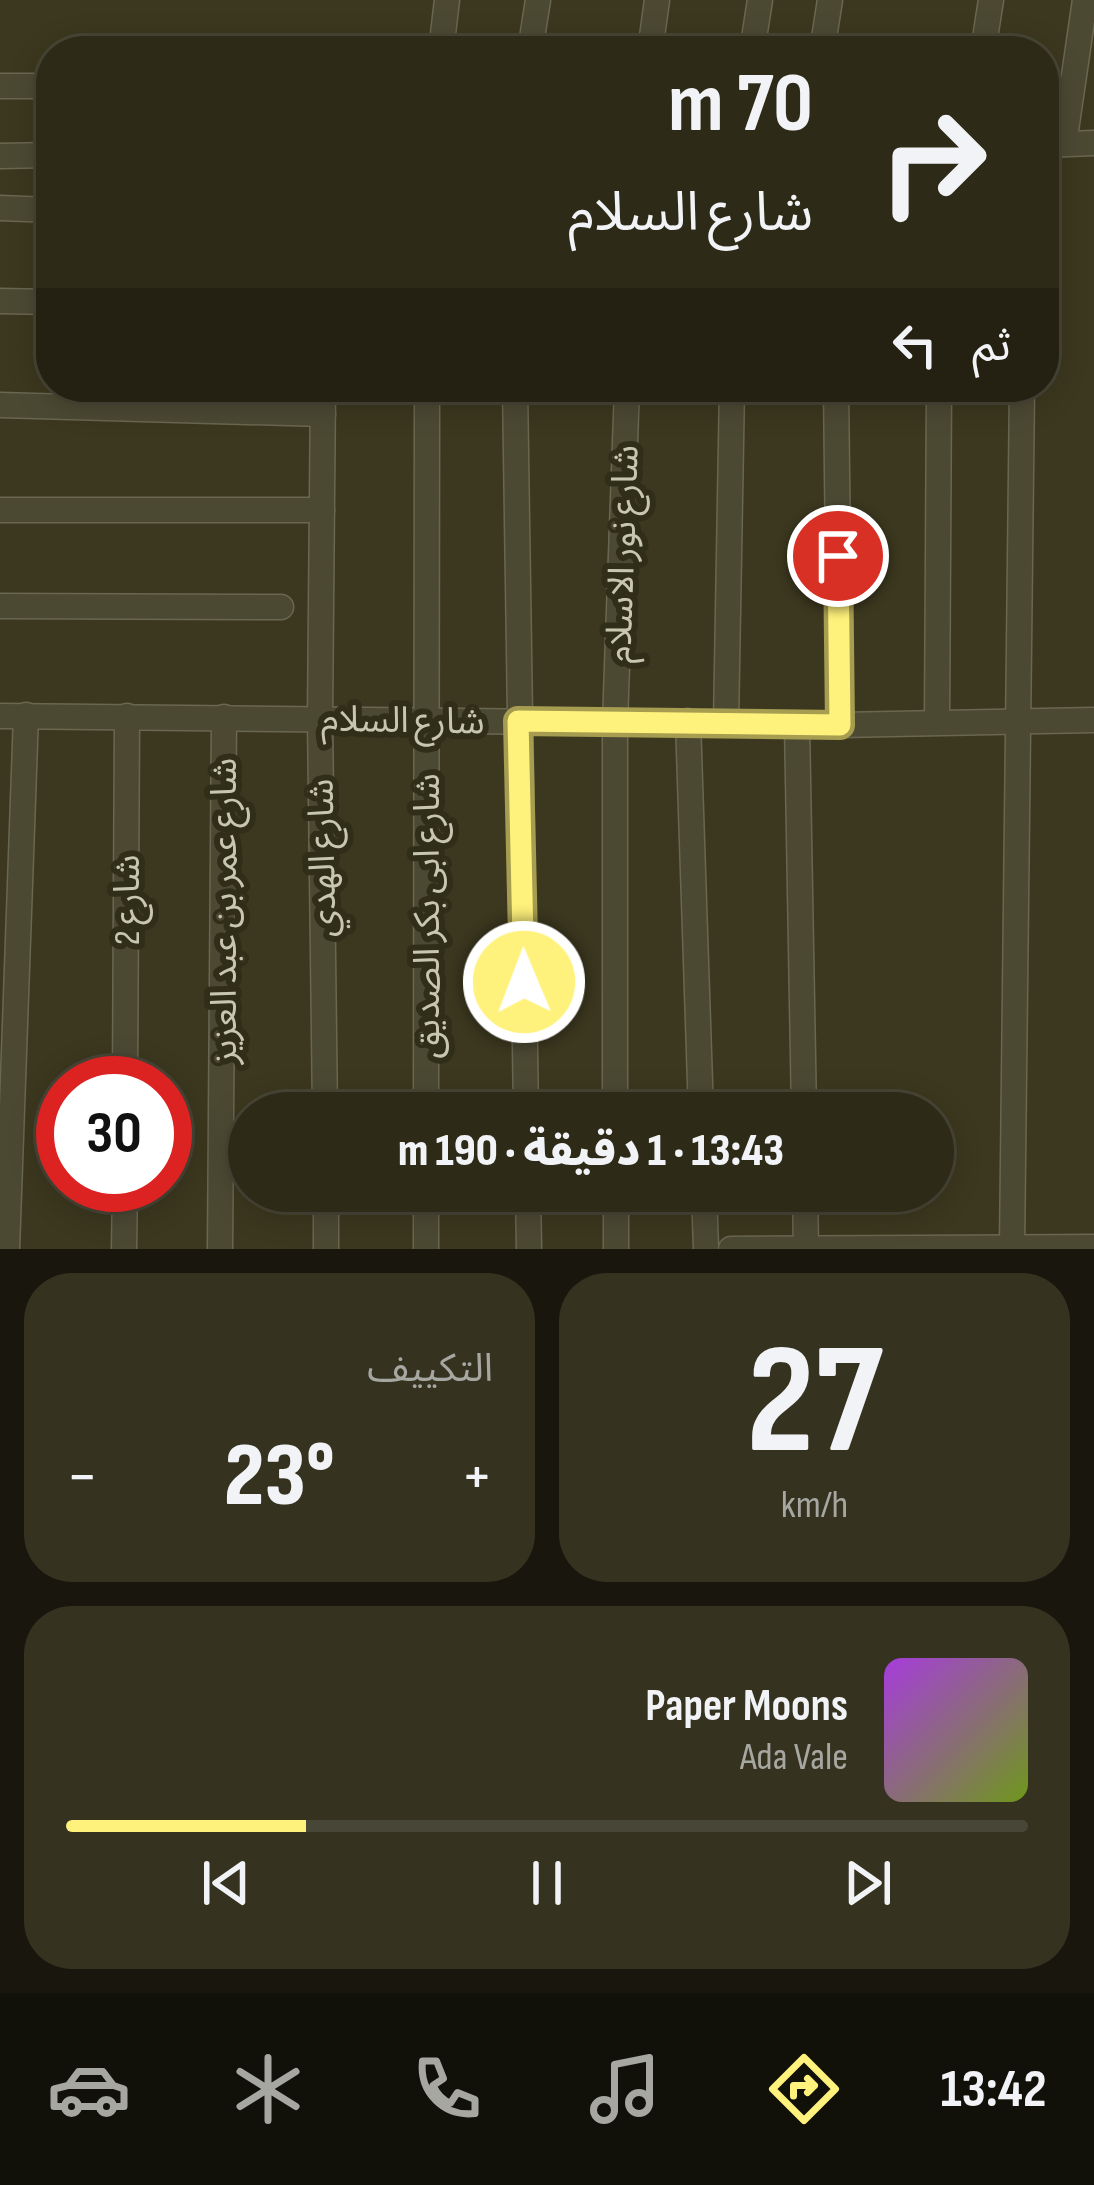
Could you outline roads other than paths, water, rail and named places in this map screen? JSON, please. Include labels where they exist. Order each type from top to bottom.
[{"type":"street","points":[[443,36],[447,0]]},
{"type":"street","points":[[532,36],[538,0]]},
{"type":"street","points":[[652,36],[657,0]]},
{"type":"street","points":[[754,36],[760,0]]},
{"type":"street","points":[[824,36],[830,0]]},
{"type":"street","points":[[985,36],[991,0]]},
{"type":"street","points":[[1059,121],[1085,0]]},
{"type":"street","points":[[0,86],[36,86]]},
{"type":"street","points":[[1059,144],[1094,143]]},
{"type":"street","points":[[0,156],[36,155]]},
{"type":"street","points":[[0,208],[36,209]]},
{"type":"street","points":[[0,301],[36,302]]},
{"type":"street","name":"شارع الهدي","points":[[323,402],[320,718],[325,1092]]},
{"type":"street","name":"شارع ابى بكر الصديق","points":[[426,1092],[427,402]]},
{"type":"street","points":[[515,402],[526,1092]]},
{"type":"street","name":"شارع نور الاسلام","points":[[615,1092],[615,722],[626,402]]},
{"type":"street","points":[[726,722],[732,402]]},
{"type":"street","points":[[836,402],[840,725]]},
{"type":"street","points":[[938,722],[939,402]]},
{"type":"street","points":[[1012,1248],[1022,402]]},
{"type":"street","points":[[0,405],[323,414]]},
{"type":"street","points":[[0,511],[322,510]]},
{"type":"street","points":[[0,606],[281,607]]},
{"type":"street","points":[[7,1249],[13,715]]},
{"type":"street","name":"شارع السلام","points":[[13,715],[840,725],[1094,721]]},
{"type":"street","name":"شارع 2","points":[[125,1056],[127,716]]},
{"type":"street","name":"شارع عمر بن عبد العزيز","points":[[220,1249],[224,717]]},
{"type":"street","points":[[688,721],[700,1092]]},
{"type":"street","points":[[797,724],[804,1092]]},
{"type":"street","points":[[124,1212],[124,1249]]},
{"type":"street","points":[[326,1212],[326,1249]]},
{"type":"street","points":[[425,1249],[426,1212]]},
{"type":"street","points":[[528,1212],[529,1249]]},
{"type":"street","points":[[616,1212],[616,1249]]},
{"type":"street","points":[[705,1212],[706,1249]]},
{"type":"street","points":[[806,1212],[806,1249]]},
{"type":"street","points":[[731,1249],[1094,1247]]}]
